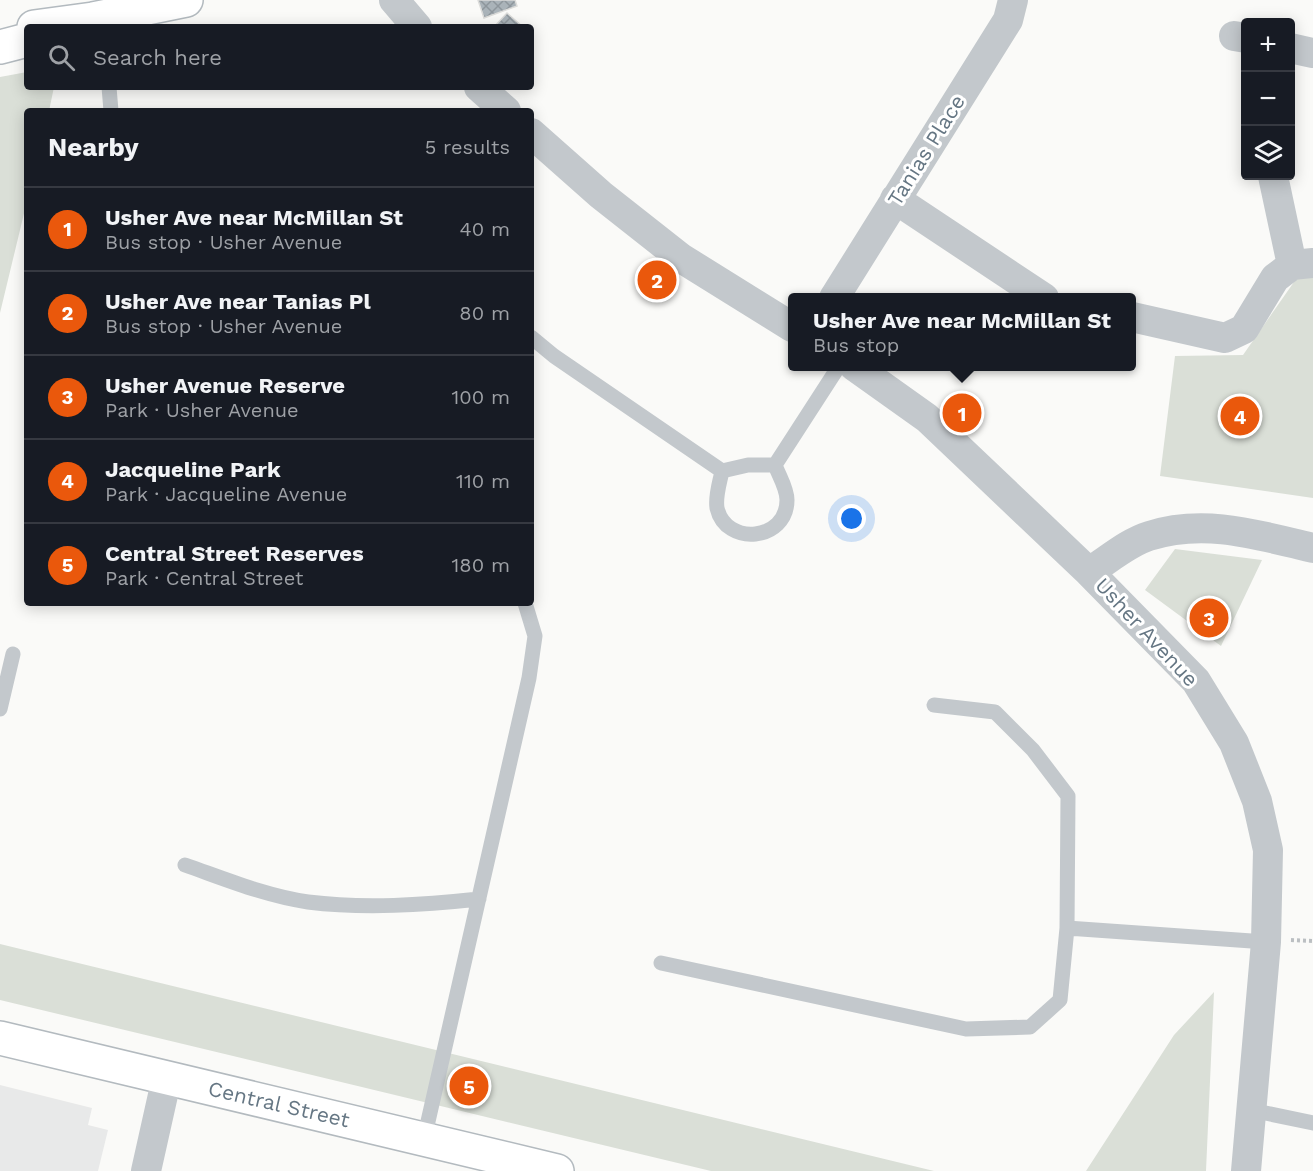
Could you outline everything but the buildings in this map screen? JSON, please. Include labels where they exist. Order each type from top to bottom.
[{"type":"main road","points":[[85,24],[186,0]]},
{"type":"main road","points":[[0,31],[24,28]]},
{"type":"main road","points":[[0,47],[24,41]]},
{"type":"main road","name":"Central Street","points":[[0,1038],[424,1139],[479,1162],[557,1171]]},
{"type":"street","points":[[394,0],[414,24]]},
{"type":"street","name":"Tanias Place","points":[[836,293],[1008,20],[1012,0]]},
{"type":"street","points":[[1295,49],[1313,53]]},
{"type":"street","points":[[482,90],[502,108]]},
{"type":"street","points":[[534,136],[601,195],[681,258],[788,325]]},
{"type":"street","points":[[1136,318],[1225,338],[1244,329],[1275,278],[1303,264],[1274,180]]},
{"type":"street","points":[[895,199],[1038,293]]},
{"type":"street","name":"Usher Avenue","points":[[861,371],[927,418],[1089,572],[1196,681],[1234,743],[1257,801],[1268,850],[1266,942],[1246,1171]]},
{"type":"street","points":[[1089,572],[1147,536],[1189,527],[1229,528],[1313,548]]},
{"type":"street","points":[[146,1171],[166,1077]]},
{"type":"lane","points":[[109,90],[111,108]]},
{"type":"lane","points":[[534,339],[554,356],[722,471],[748,465],[775,465]]},
{"type":"lane","points":[[775,465],[836,371]]},
{"type":"lane","points":[[722,471],[717,496],[720,516],[735,531],[755,535],[774,528],[785,511],[786,490],[775,465]]},
{"type":"lane","points":[[424,1139],[529,678],[535,636],[526,606]]},
{"type":"lane","points":[[0,709],[13,654]]},
{"type":"lane","points":[[661,963],[966,1029],[1029,1027],[1060,1000],[1067,928],[1068,796],[1033,750],[995,712],[934,705]]},
{"type":"lane","points":[[185,865],[254,889],[307,902],[420,905],[479,899]]},
{"type":"lane","points":[[1067,928],[1266,942]]},
{"type":"lane","points":[[1251,1110],[1313,1123]]},
{"type":"shaded area","points":[[24,73],[24,90],[53,90],[50,108],[24,108],[24,213],[0,313],[0,77]]},
{"type":"shaded area","points":[[1308,262],[1313,263],[1313,498],[1160,476],[1175,356],[1243,355]]},
{"type":"shaded area","points":[[1175,549],[1262,560],[1221,646],[1145,590]]},
{"type":"shaded area","points":[[0,944],[934,1171],[711,1171],[0,1000]]},
{"type":"shaded area","points":[[1214,992],[1206,1171],[1086,1171],[1174,1035]]},
{"type":"shaded area","points":[[0,1085],[92,1108],[88,1125],[108,1130],[98,1171],[0,1171]]},
{"type":"place","name":"Usher Ave near Tanias Pl","points":[[657,280]]},
{"type":"place","name":"Usher Ave near McMillan St","points":[[962,413]]},
{"type":"place","name":"Jacqueline Park","points":[[1240,416]]},
{"type":"place","name":"Usher Avenue Reserve","points":[[1209,618]]},
{"type":"place","name":"Central Street Reserves","points":[[469,1086]]}]
